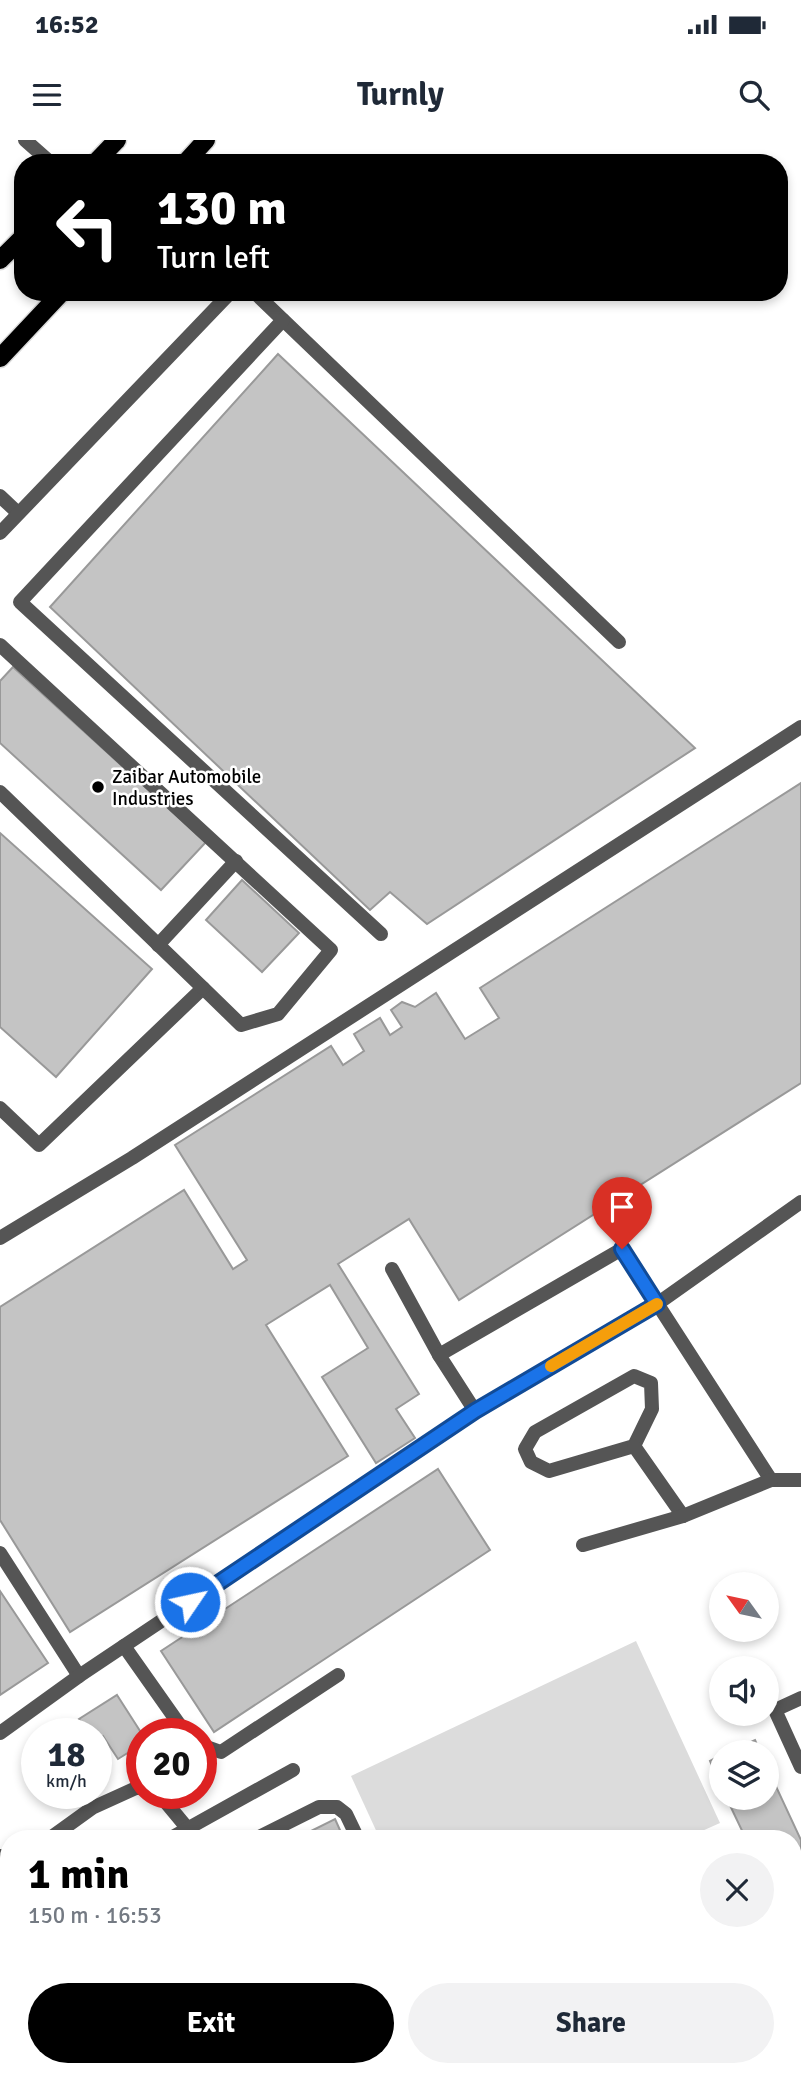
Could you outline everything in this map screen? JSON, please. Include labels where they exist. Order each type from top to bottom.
[{"type":"main road","points":[[104,154],[117,140]]},
{"type":"main road","points":[[193,154],[206,140]]},
{"type":"main road","points":[[0,260],[14,246]]},
{"type":"main road","points":[[0,358],[54,301]]},
{"type":"lane","points":[[25,140],[41,154]]},
{"type":"lane","points":[[0,533],[222,301]]},
{"type":"lane","points":[[263,301],[619,642]]},
{"type":"lane","points":[[283,320],[20,602],[381,934]]},
{"type":"lane","points":[[0,496],[18,513]]},
{"type":"lane","points":[[0,645],[331,950],[278,1014],[241,1025],[0,792]]},
{"type":"lane","points":[[0,1238],[132,1158],[801,727]]},
{"type":"lane","points":[[158,945],[236,861]]},
{"type":"lane","points":[[0,1108],[39,1145],[203,988]]},
{"type":"lane","points":[[0,1733],[79,1676],[475,1411],[657,1304],[801,1202]]},
{"type":"lane","points":[[439,1354],[622,1249],[771,1480]]},
{"type":"lane","points":[[392,1269],[439,1354],[475,1411]]},
{"type":"lane","points":[[634,1376],[651,1383],[652,1409],[634,1446],[549,1471],[531,1462],[525,1449],[536,1432],[634,1376]]},
{"type":"lane","points":[[634,1446],[682,1516]]},
{"type":"lane","points":[[583,1545],[682,1516],[771,1480],[801,1480]]},
{"type":"lane","points":[[0,1553],[79,1676]]},
{"type":"lane","points":[[124,1646],[175,1718]]},
{"type":"lane","points":[[217,1751],[220,1752],[338,1675]]},
{"type":"lane","points":[[801,1698],[775,1710],[801,1767]]},
{"type":"lane","points":[[171,1809],[188,1829],[293,1770]]},
{"type":"lane","points":[[61,1830],[92,1808],[126,1793]]},
{"type":"lane","points":[[272,1830],[319,1807],[337,1807],[346,1814],[354,1830]]},
{"type":"shaded area","points":[[636,1641],[709,1799],[709,1810],[714,1810],[720,1823],[704,1830],[376,1830],[351,1776]]},
{"type":"building","points":[[278,354],[695,748],[427,924],[390,892],[370,910],[50,607]]},
{"type":"building","points":[[13,667],[206,842],[161,890],[0,743],[0,681]]},
{"type":"building","points":[[801,783],[801,1083],[459,1300],[409,1219],[338,1264],[419,1394],[396,1409],[415,1438],[376,1463],[322,1377],[368,1348],[330,1285],[266,1325],[348,1456],[70,1632],[0,1520],[0,1307],[184,1190],[233,1269],[247,1260],[175,1145],[331,1046],[343,1065],[364,1051],[354,1034],[380,1018],[390,1035],[402,1027],[391,1010],[402,1002],[415,1007],[436,993],[465,1039],[499,1018],[480,988]]},
{"type":"building","points":[[0,833],[152,969],[56,1077],[0,1027]]},
{"type":"building","points":[[242,880],[299,933],[262,972],[206,920]]},
{"type":"building","points":[[438,1469],[490,1550],[217,1730],[217,1718],[205,1718],[161,1651]]},
{"type":"building","points":[[0,1591],[48,1663],[0,1695]]},
{"type":"building","points":[[117,1695],[132,1718],[126,1718],[126,1754],[118,1759],[112,1750],[112,1718],[81,1718]]},
{"type":"building","points":[[779,1793],[796,1830],[742,1830],[732,1810],[779,1810]]},
{"type":"building","points":[[335,1819],[340,1830],[313,1830]]},
{"type":"slow traffic","points":[[551,1366],[657,1304]]},
{"type":"place","name":"Zaibar Automobile Industries","points":[[98,787]]},
{"type":"route","points":[[190,1602],[475,1411],[657,1304],[622,1249]]}]
